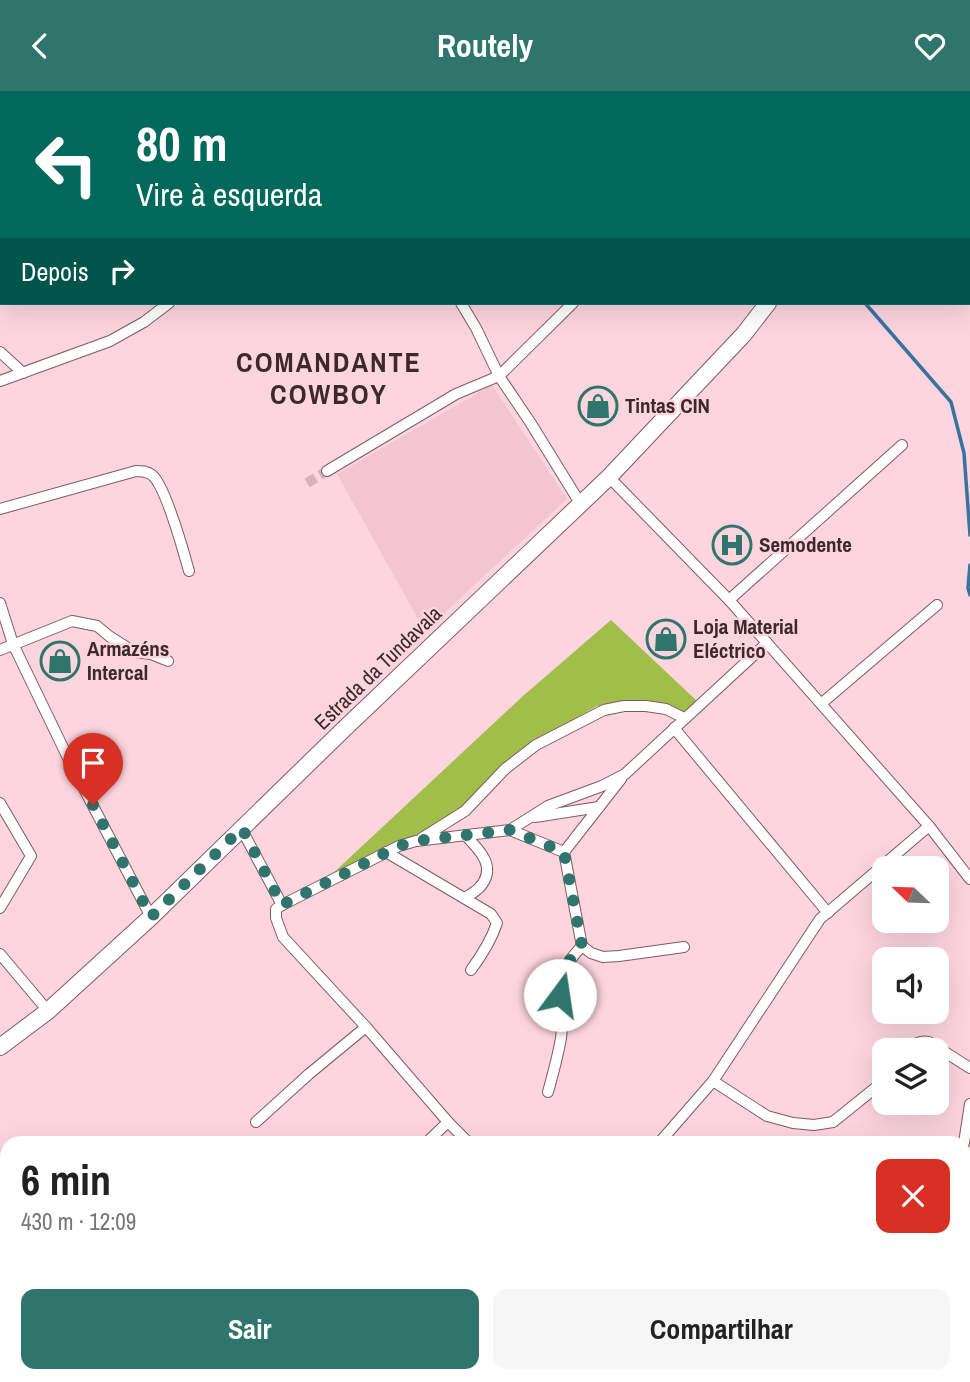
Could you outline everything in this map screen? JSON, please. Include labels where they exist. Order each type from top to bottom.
[{"type":"main road","name":"Estrada da Tundavala","points":[[0,1047],[48,1011],[151,917],[609,477],[744,334],[766,305]]},
{"type":"street","points":[[0,381],[110,341],[144,322],[166,305]]},
{"type":"street","points":[[462,305],[499,376],[580,503]]},
{"type":"street","points":[[327,471],[456,394],[499,376],[571,305]]},
{"type":"street","points":[[0,352],[23,373]]},
{"type":"street","points":[[729,600],[902,445]]},
{"type":"street","points":[[0,509],[136,471],[145,471],[153,475],[159,483],[179,534],[190,572]]},
{"type":"street","points":[[609,477],[729,600],[822,703],[929,826],[970,879]]},
{"type":"street","points":[[0,603],[13,644],[69,760],[151,917]]},
{"type":"street","points":[[822,703],[937,605]]},
{"type":"street","points":[[0,650],[72,621],[97,626],[134,652],[151,653],[168,661]]},
{"type":"street","points":[[684,947],[603,957],[582,946],[564,852],[625,774],[767,643]]},
{"type":"street","points":[[461,1136],[284,937],[276,918],[276,909],[386,852],[416,841],[465,811],[505,769],[536,745],[604,710],[646,706],[666,709],[684,718]]},
{"type":"street","points":[[674,728],[828,913]]},
{"type":"street","points":[[416,841],[510,830],[548,806],[602,786],[625,774]]},
{"type":"street","points":[[0,803],[31,856],[0,908]]},
{"type":"street","points":[[529,818],[599,807]]},
{"type":"street","points":[[665,1136],[713,1081],[820,919],[929,826]]},
{"type":"street","points":[[242,828],[282,905]]},
{"type":"street","points":[[510,830],[564,852]]},
{"type":"street","points":[[465,835],[485,857],[487,869],[486,878],[479,888],[465,898]]},
{"type":"street","points":[[386,852],[491,914],[497,923],[486,950],[471,970]]},
{"type":"street","points":[[548,1091],[561,1038],[561,980],[569,959],[582,946]]},
{"type":"street","points":[[0,954],[48,1011]]},
{"type":"street","points":[[256,1122],[366,1027]]},
{"type":"street","points":[[949,1055],[970,1068]]},
{"type":"street","points":[[713,1081],[767,1116],[814,1125],[833,1122],[872,1091]]},
{"type":"street","points":[[965,1136],[970,1104]]},
{"type":"street","points":[[433,1136],[448,1122]]},
{"type":"shaded area","points":[[492,385],[567,499],[425,631],[337,474]]},
{"type":"green space","points":[[611,620],[697,701],[686,713],[649,701],[597,706],[519,751],[472,799],[438,823],[330,876],[523,696]]},
{"type":"waterway","points":[[867,305],[951,402],[964,453],[970,535]]},
{"type":"waterway","points":[[970,565],[970,595]]},
{"type":"tunnel","points":[[307,483],[327,471]]},
{"type":"place","name":"Tintas CIN","points":[[598,406]]},
{"type":"place","name":"Semodente","points":[[732,545]]},
{"type":"place","name":"Loja Material Eléctrico","points":[[666,639]]},
{"type":"place","name":"Armazéns Intercal","points":[[60,661]]},
{"type":"district","name":"COMANDANTE COWBOY","points":[[329,378]]},
{"type":"route","points":[[93,805],[151,917],[242,828],[282,905],[399,846],[416,841],[510,830],[564,852],[582,946],[569,959],[564,969],[560,995]]}]
